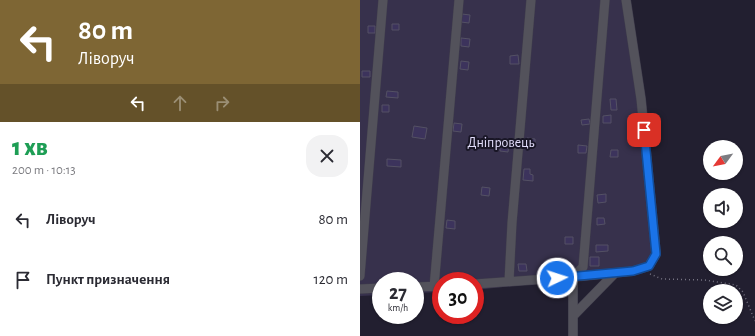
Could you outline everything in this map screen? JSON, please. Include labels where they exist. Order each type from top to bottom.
[{"type":"street","points":[[360,276],[383,0]]},
{"type":"street","points":[[438,272],[458,0]]},
{"type":"street","points":[[509,281],[512,223],[531,0]]},
{"type":"street","points":[[573,336],[573,277],[583,267],[605,0]]},
{"type":"street","points":[[484,283],[633,271],[649,266],[656,254],[641,100],[626,0]]},
{"type":"street","points":[[573,316],[615,273]]},
{"type":"street","points":[[360,289],[372,288]]},
{"type":"path","points":[[649,266],[650,274],[662,279],[705,280],[736,285],[743,292],[755,321]]},
{"type":"green space","name":"Дніпровець","points":[[360,0],[622,0],[639,108],[653,259],[638,273],[484,289],[484,272],[432,272],[432,292],[424,293],[424,272],[372,272],[372,295],[360,296]]},
{"type":"building","points":[[462,14],[470,15],[469,23],[461,22]]},
{"type":"building","points":[[392,24],[399,24],[399,30],[392,30]]},
{"type":"building","points":[[368,26],[375,26],[375,33],[368,33]]},
{"type":"building","points":[[461,38],[470,39],[469,47],[461,46]]},
{"type":"building","points":[[518,55],[519,64],[510,64],[510,56]]},
{"type":"building","points":[[461,61],[469,62],[468,70],[460,69]]},
{"type":"building","points":[[362,71],[370,71],[370,77],[362,77]]},
{"type":"building","points":[[387,91],[398,92],[398,98],[386,97]]},
{"type":"building","points":[[610,99],[616,99],[617,110],[611,110]]},
{"type":"building","points":[[382,105],[389,105],[389,112],[382,112]]},
{"type":"building","points":[[611,115],[611,123],[603,123],[603,116]]},
{"type":"building","points":[[589,119],[590,124],[582,125],[581,120]]},
{"type":"building","points":[[454,123],[462,124],[461,132],[453,131]]},
{"type":"building","points":[[414,126],[427,128],[425,139],[412,137]]},
{"type":"building","points":[[527,138],[535,139],[535,147],[526,146]]},
{"type":"building","points":[[500,143],[509,144],[508,152],[500,151]]},
{"type":"building","points":[[578,145],[587,146],[586,153],[578,153]]},
{"type":"building","points":[[611,150],[618,150],[618,157],[610,157]]},
{"type":"building","points":[[387,159],[401,160],[401,167],[387,166]]},
{"type":"building","points":[[524,169],[530,169],[530,174],[533,175],[533,181],[523,180]]},
{"type":"building","points":[[482,187],[490,188],[489,196],[481,195]]},
{"type":"building","points":[[606,194],[606,202],[598,203],[597,195]]},
{"type":"building","points":[[597,218],[604,218],[605,224],[597,225]]},
{"type":"building","points":[[447,220],[455,221],[455,229],[446,228]]},
{"type":"building","points":[[565,237],[573,237],[573,244],[565,244]]},
{"type":"building","points":[[596,245],[608,245],[608,251],[596,252]]},
{"type":"building","points":[[590,257],[599,257],[599,266],[590,266]]},
{"type":"building","points":[[518,264],[526,264],[527,271],[519,271]]},
{"type":"route","points":[[557,278],[633,271],[649,266],[656,254],[644,130]]}]
